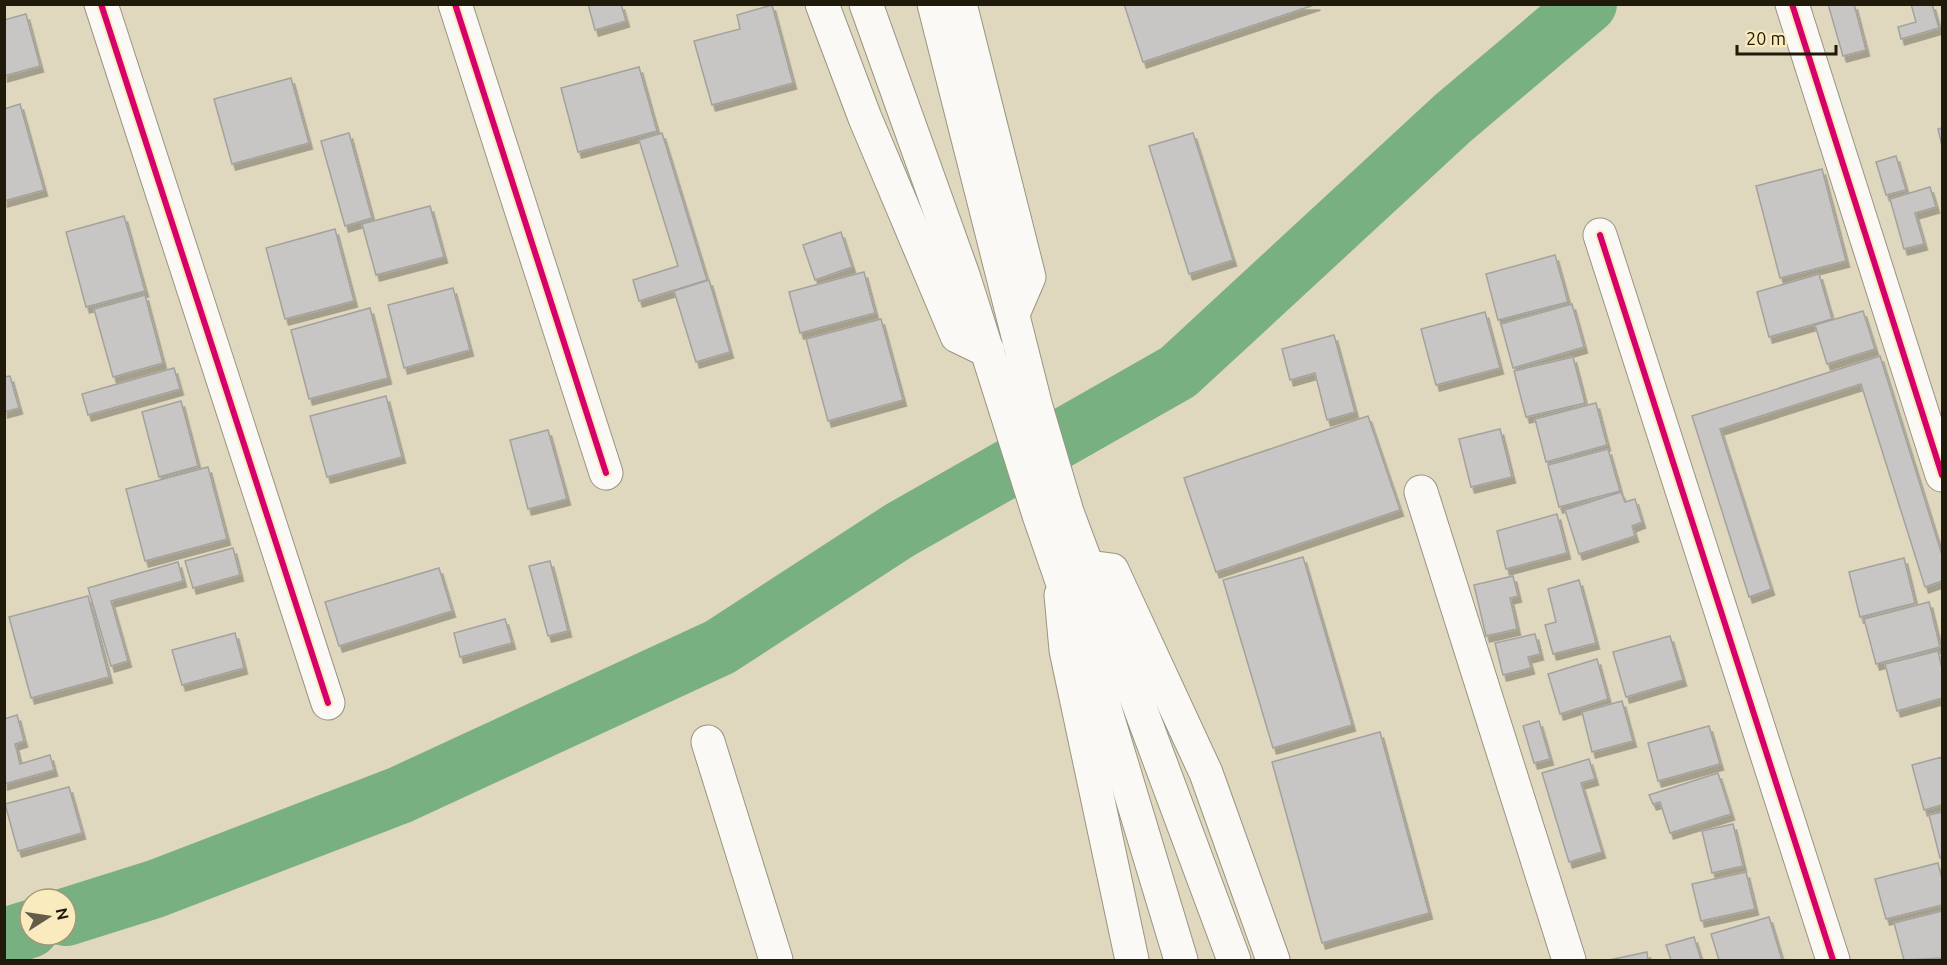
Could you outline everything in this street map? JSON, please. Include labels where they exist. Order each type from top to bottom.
[{"type":"street","points":[[101,4],[328,703]]},
{"type":"street","points":[[455,4],[606,473]]},
{"type":"street","points":[[822,4],[866,118],[957,336],[987,351]]},
{"type":"street","points":[[866,4],[987,351],[1021,409]]},
{"type":"street","points":[[934,4],[1013,314],[1021,409],[1053,513],[1073,570],[1234,960]]},
{"type":"street","points":[[960,4],[1029,277],[1013,314]]},
{"type":"street","points":[[1792,4],[1942,475]]},
{"type":"street","points":[[1600,234],[1833,960]]},
{"type":"street","points":[[1421,492],[1569,960]]},
{"type":"street","points":[[1073,570],[1066,650],[1132,960]]},
{"type":"street","points":[[1073,570],[1096,679],[1181,960]]},
{"type":"street","points":[[1073,570],[1112,570],[1206,773],[1274,960]]},
{"type":"street","points":[[708,742],[776,960]]},
{"type":"building","points":[[588,4],[621,4],[626,21],[595,30]]},
{"type":"building","points":[[1124,4],[1317,4],[1143,62]]},
{"type":"building","points":[[1828,4],[1854,4],[1866,50],[1843,56]]},
{"type":"building","points":[[1911,4],[1932,4],[1939,28],[1901,39],[1898,27],[1916,22]]},
{"type":"building","points":[[772,5],[793,83],[712,105],[694,41],[740,29],[737,15]]},
{"type":"building","points":[[26,14],[40,66],[4,76],[4,20]]},
{"type":"building","points":[[639,67],[657,131],[578,152],[561,88]]},
{"type":"building","points":[[291,78],[309,143],[232,164],[214,99]]},
{"type":"building","points":[[20,104],[44,190],[4,201],[4,109]]},
{"type":"building","points":[[1942,128],[1942,146],[1938,129]]},
{"type":"building","points":[[349,133],[372,218],[345,226],[321,141]]},
{"type":"building","points":[[662,133],[707,280],[639,301],[633,280],[678,266],[639,140]]},
{"type":"building","points":[[1193,133],[1233,260],[1189,274],[1149,146]]},
{"type":"building","points":[[1896,156],[1906,190],[1886,195],[1876,162]]},
{"type":"building","points":[[1822,169],[1846,261],[1780,278],[1756,186]]},
{"type":"building","points":[[1930,187],[1936,207],[1915,213],[1924,244],[1904,249],[1890,199]]},
{"type":"building","points":[[430,206],[444,257],[376,275],[362,224]]},
{"type":"building","points":[[124,216],[145,291],[86,307],[66,232]]},
{"type":"building","points":[[335,229],[354,301],[285,319],[266,248]]},
{"type":"building","points":[[841,232],[852,267],[815,280],[803,245]]},
{"type":"building","points":[[1555,255],[1568,302],[1498,320],[1486,274]]},
{"type":"building","points":[[864,272],[875,313],[800,333],[789,292]]},
{"type":"building","points":[[1819,274],[1832,319],[1769,337],[1757,292]]},
{"type":"building","points":[[709,280],[730,352],[696,362],[674,291]]},
{"type":"building","points":[[453,288],[470,350],[404,368],[388,305]]},
{"type":"building","points":[[145,295],[163,363],[113,377],[94,309]]},
{"type":"building","points":[[1572,304],[1584,347],[1513,368],[1501,324]]},
{"type":"building","points":[[370,308],[388,378],[309,399],[291,330]]},
{"type":"building","points":[[1863,311],[1875,349],[1827,364],[1815,325]]},
{"type":"building","points":[[1485,312],[1500,368],[1436,385],[1421,329]]},
{"type":"building","points":[[881,319],[903,400],[828,421],[806,339]]},
{"type":"building","points":[[1334,335],[1355,412],[1327,420],[1315,373],[1290,380],[1282,349]]},
{"type":"building","points":[[1880,356],[1942,555],[1942,581],[1925,587],[1861,384],[1720,429],[1771,589],[1749,597],[1692,416]]},
{"type":"building","points":[[1573,357],[1585,403],[1526,417],[1514,371]]},
{"type":"building","points":[[174,368],[180,389],[88,415],[82,394]]},
{"type":"building","points":[[10,376],[19,408],[4,412],[4,377]]},
{"type":"building","points":[[386,396],[402,457],[327,477],[310,416]]},
{"type":"building","points":[[181,401],[198,466],[159,477],[142,412]]},
{"type":"building","points":[[1596,403],[1607,445],[1546,462],[1535,419]]},
{"type":"building","points":[[1368,416],[1400,510],[1216,572],[1184,478]]},
{"type":"building","points":[[1500,429],[1512,477],[1471,487],[1459,439]]},
{"type":"building","points":[[548,430],[567,499],[528,509],[510,440]]},
{"type":"building","points":[[1608,449],[1620,491],[1559,507],[1548,465]]},
{"type":"building","points":[[208,467],[227,539],[145,561],[126,489]]},
{"type":"building","points":[[1621,492],[1625,502],[1635,499],[1642,522],[1632,526],[1635,536],[1579,554],[1565,510]]},
{"type":"building","points":[[1557,514],[1567,553],[1506,569],[1497,531]]},
{"type":"building","points":[[233,548],[240,575],[193,588],[185,561]]},
{"type":"building","points":[[1303,557],[1352,725],[1273,748],[1223,580]]},
{"type":"building","points":[[1904,558],[1915,603],[1860,617],[1849,572]]},
{"type":"building","points":[[550,561],[568,631],[548,636],[529,566]]},
{"type":"building","points":[[178,562],[183,581],[111,601],[128,661],[111,666],[88,588]]},
{"type":"building","points":[[439,568],[452,611],[339,646],[325,602]]},
{"type":"building","points":[[1513,576],[1518,596],[1510,598],[1517,629],[1486,636],[1474,585]]},
{"type":"building","points":[[1579,580],[1596,643],[1553,654],[1545,625],[1556,622],[1548,589]]},
{"type":"building","points":[[88,596],[109,677],[31,698],[9,617]]},
{"type":"building","points":[[1929,602],[1940,647],[1876,664],[1864,619]]},
{"type":"building","points":[[505,619],[512,643],[460,657],[454,633]]},
{"type":"building","points":[[235,633],[244,668],[182,685],[172,650]]},
{"type":"building","points":[[1535,634],[1540,654],[1528,657],[1531,668],[1503,675],[1495,643]]},
{"type":"building","points":[[1670,636],[1683,680],[1626,697],[1613,652]]},
{"type":"building","points":[[1938,651],[1942,669],[1942,698],[1897,711],[1885,664]]},
{"type":"building","points":[[1597,659],[1608,699],[1560,714],[1548,674]]},
{"type":"building","points":[[1622,701],[1633,741],[1592,752],[1582,712]]},
{"type":"building","points":[[17,715],[24,741],[15,744],[20,764],[50,755],[54,770],[4,784],[4,719]]},
{"type":"building","points":[[1539,721],[1550,759],[1534,763],[1523,726]]},
{"type":"building","points":[[1709,726],[1720,764],[1658,781],[1648,743]]},
{"type":"building","points":[[1380,732],[1429,913],[1322,943],[1272,762]]},
{"type":"building","points":[[1942,757],[1942,805],[1924,810],[1912,765]]},
{"type":"building","points":[[1589,759],[1595,779],[1581,783],[1602,852],[1569,862],[1542,773]]},
{"type":"building","points":[[1718,773],[1731,814],[1670,833],[1660,802],[1653,804],[1649,795]]},
{"type":"building","points":[[69,787],[82,833],[18,851],[5,804]]},
{"type":"building","points":[[1942,812],[1942,857],[1940,858],[1929,815]]},
{"type":"building","points":[[1733,824],[1743,866],[1712,873],[1702,831]]},
{"type":"building","points":[[1938,863],[1942,879],[1942,905],[1886,919],[1875,879]]},
{"type":"building","points":[[1746,872],[1755,909],[1701,921],[1692,884]]},
{"type":"building","points":[[1942,911],[1942,958],[1904,960],[1894,923]]},
{"type":"building","points":[[1769,917],[1782,960],[1719,960],[1711,934]]},
{"type":"building","points":[[1694,937],[1701,960],[1671,960],[1666,945]]},
{"type":"building","points":[[1647,952],[1648,960],[1609,960]]},
{"type":"waterway","points":[[78,913],[155,889],[400,795],[720,647],[900,530],[1178,372],[1453,118],[1588,4]]},
{"type":"waterway","points":[[4,937],[18,933]]},
{"type":"cycle path","points":[[101,4],[328,703]]},
{"type":"cycle path","points":[[455,4],[606,473]]},
{"type":"cycle path","points":[[1792,4],[1942,475]]},
{"type":"cycle path","points":[[1600,235],[1833,960]]}]
